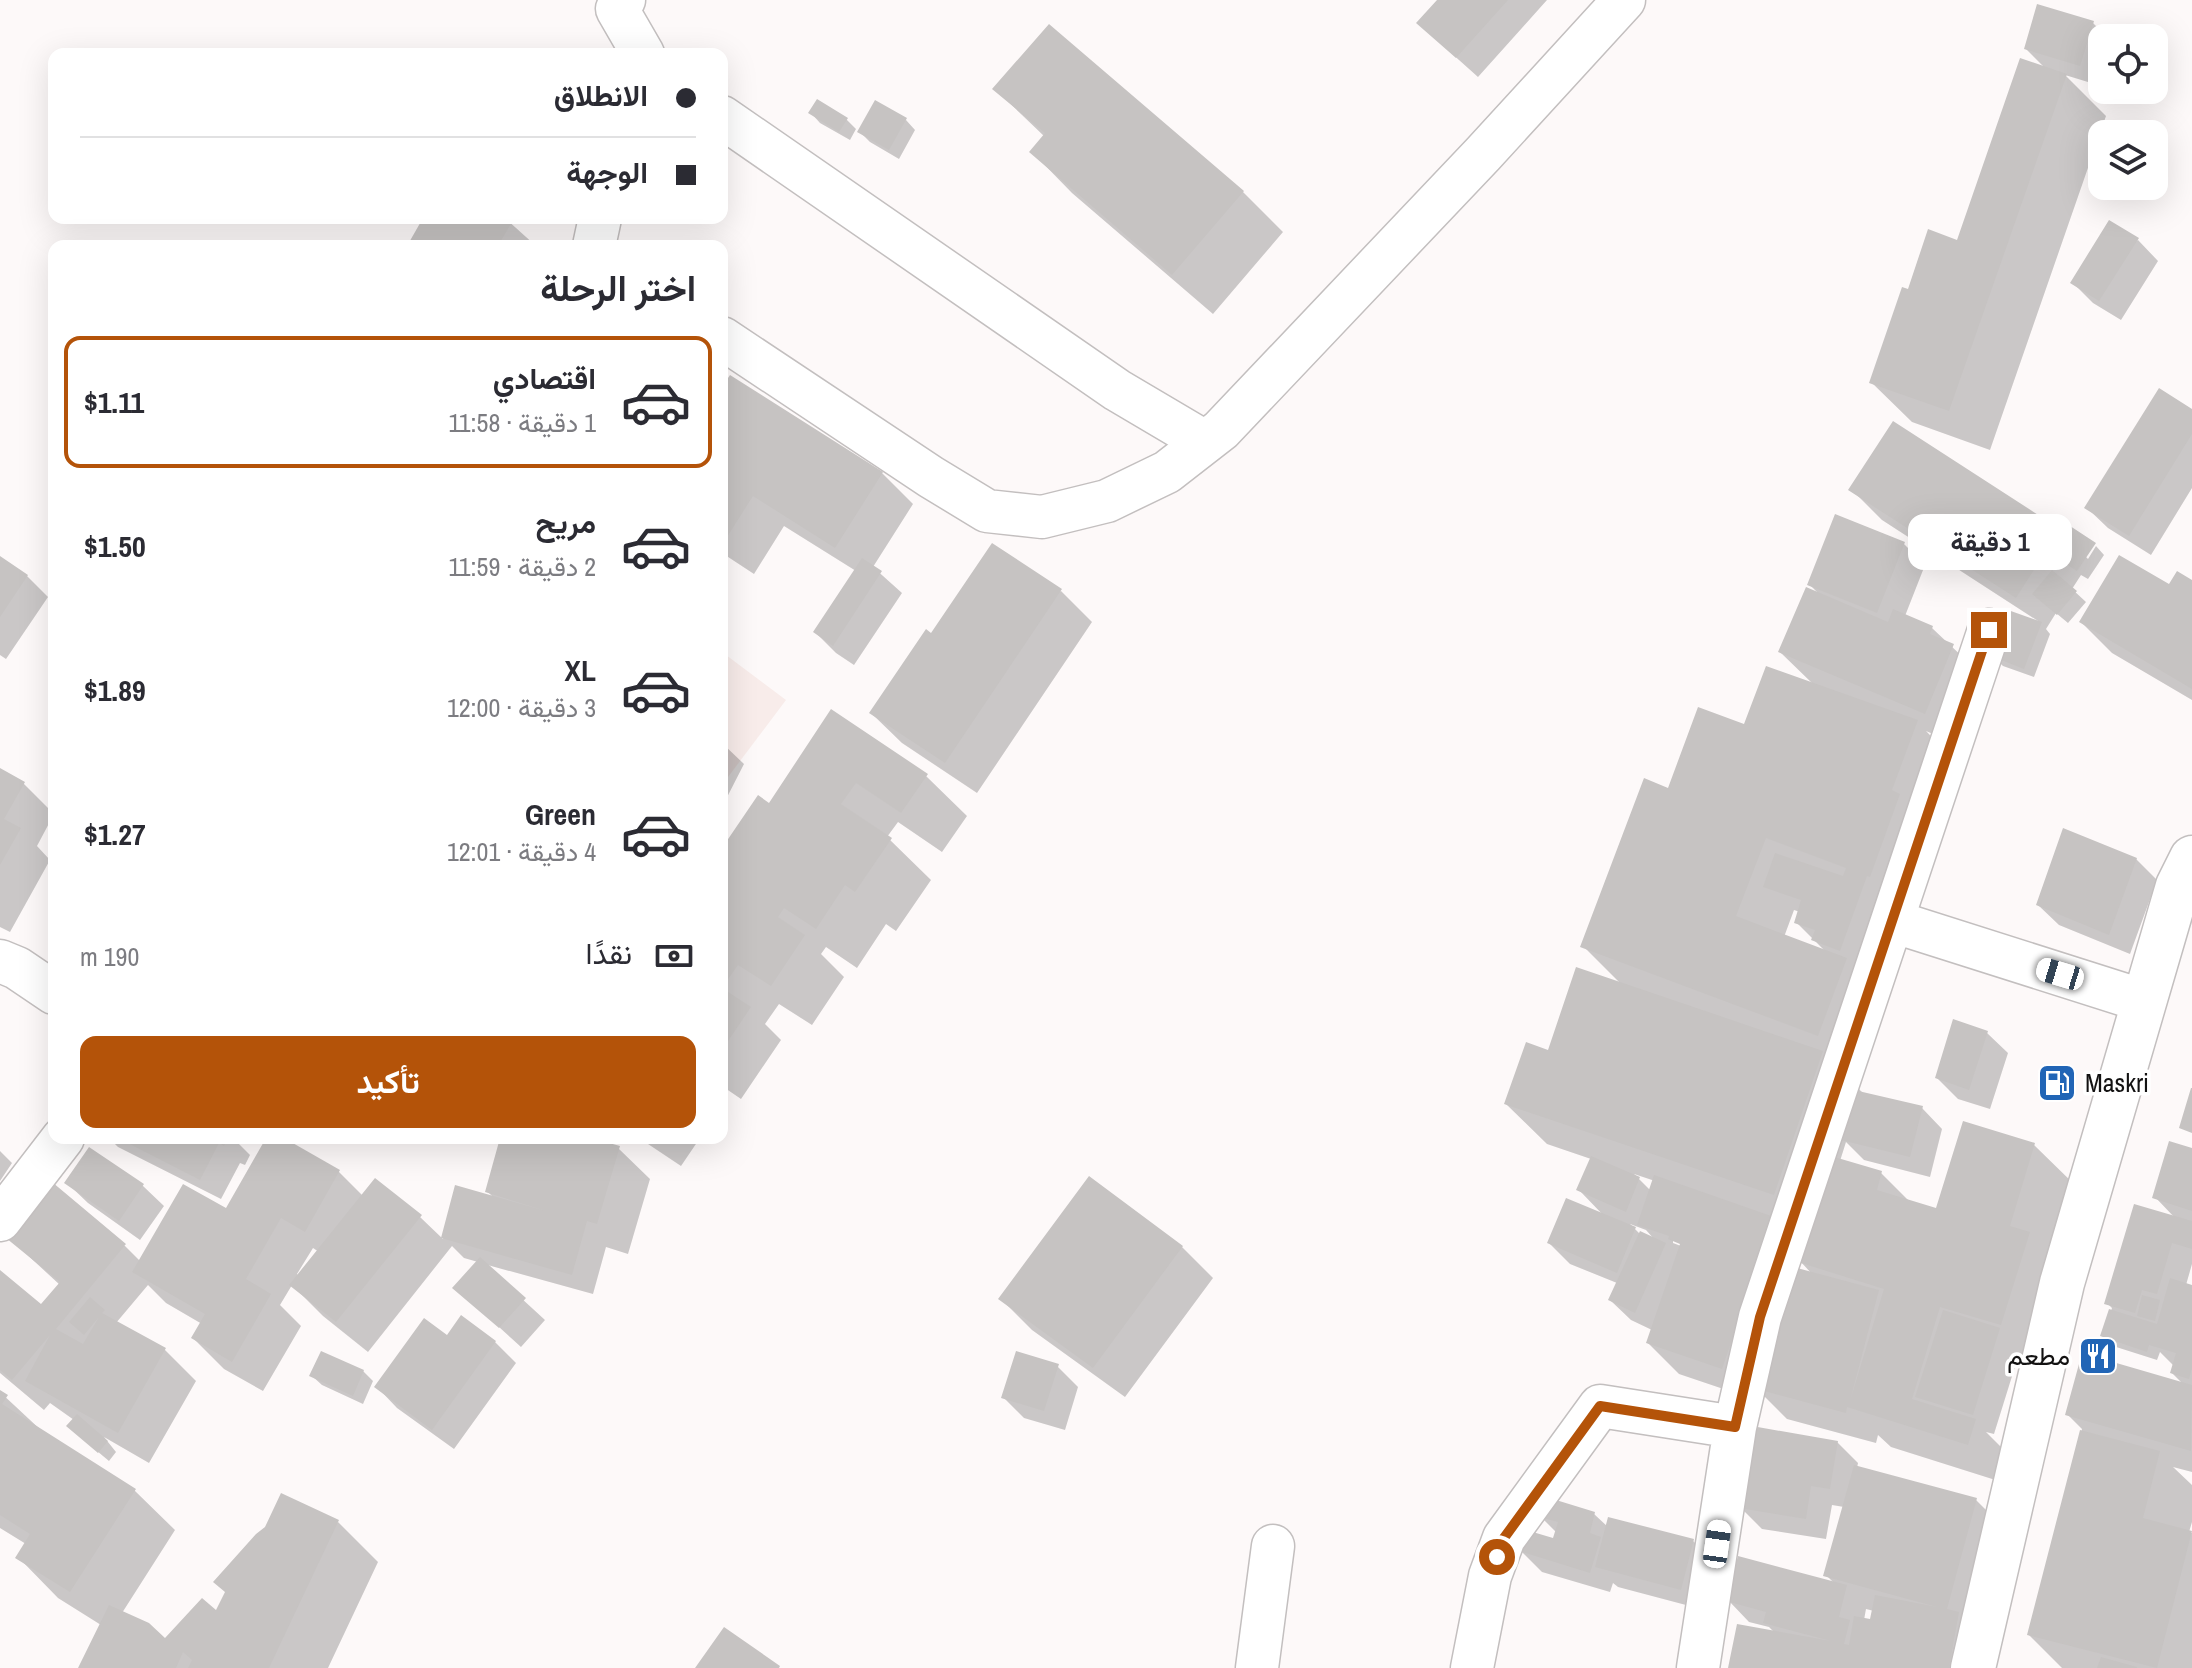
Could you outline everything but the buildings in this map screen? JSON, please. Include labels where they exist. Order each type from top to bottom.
[{"type":"main road","points":[[1973,1668],[2062,1283],[2178,886],[2192,858]]},
{"type":"street","points":[[728,342],[987,511],[1042,517],[1107,501],[1167,472],[1221,430],[1624,0]]},
{"type":"street","points":[[614,48],[619,3]]},
{"type":"street","points":[[619,3],[640,48]]},
{"type":"street","points":[[728,121],[1117,390],[1205,442]]},
{"type":"street","points":[[1698,1668],[1735,1427],[1760,1317],[1989,630]]},
{"type":"street","points":[[1892,921],[2144,1001]]},
{"type":"street","points":[[0,961],[17,968],[48,989]]},
{"type":"street","points":[[0,1220],[58,1144]]},
{"type":"street","points":[[1472,1668],[1490,1576],[1504,1538],[1600,1406],[1735,1427]]},
{"type":"street","points":[[1257,1668],[1273,1546]]},
{"type":"shaded area","points":[[728,656],[786,700],[728,777]]},
{"type":"place","name":"Maskri","points":[[2057,1083]]},
{"type":"place","name":"مطعم","points":[[2098,1356]]},
{"type":"route","points":[[1497,1557],[1504,1538],[1600,1406],[1735,1427],[1760,1317],[1989,630]]}]
